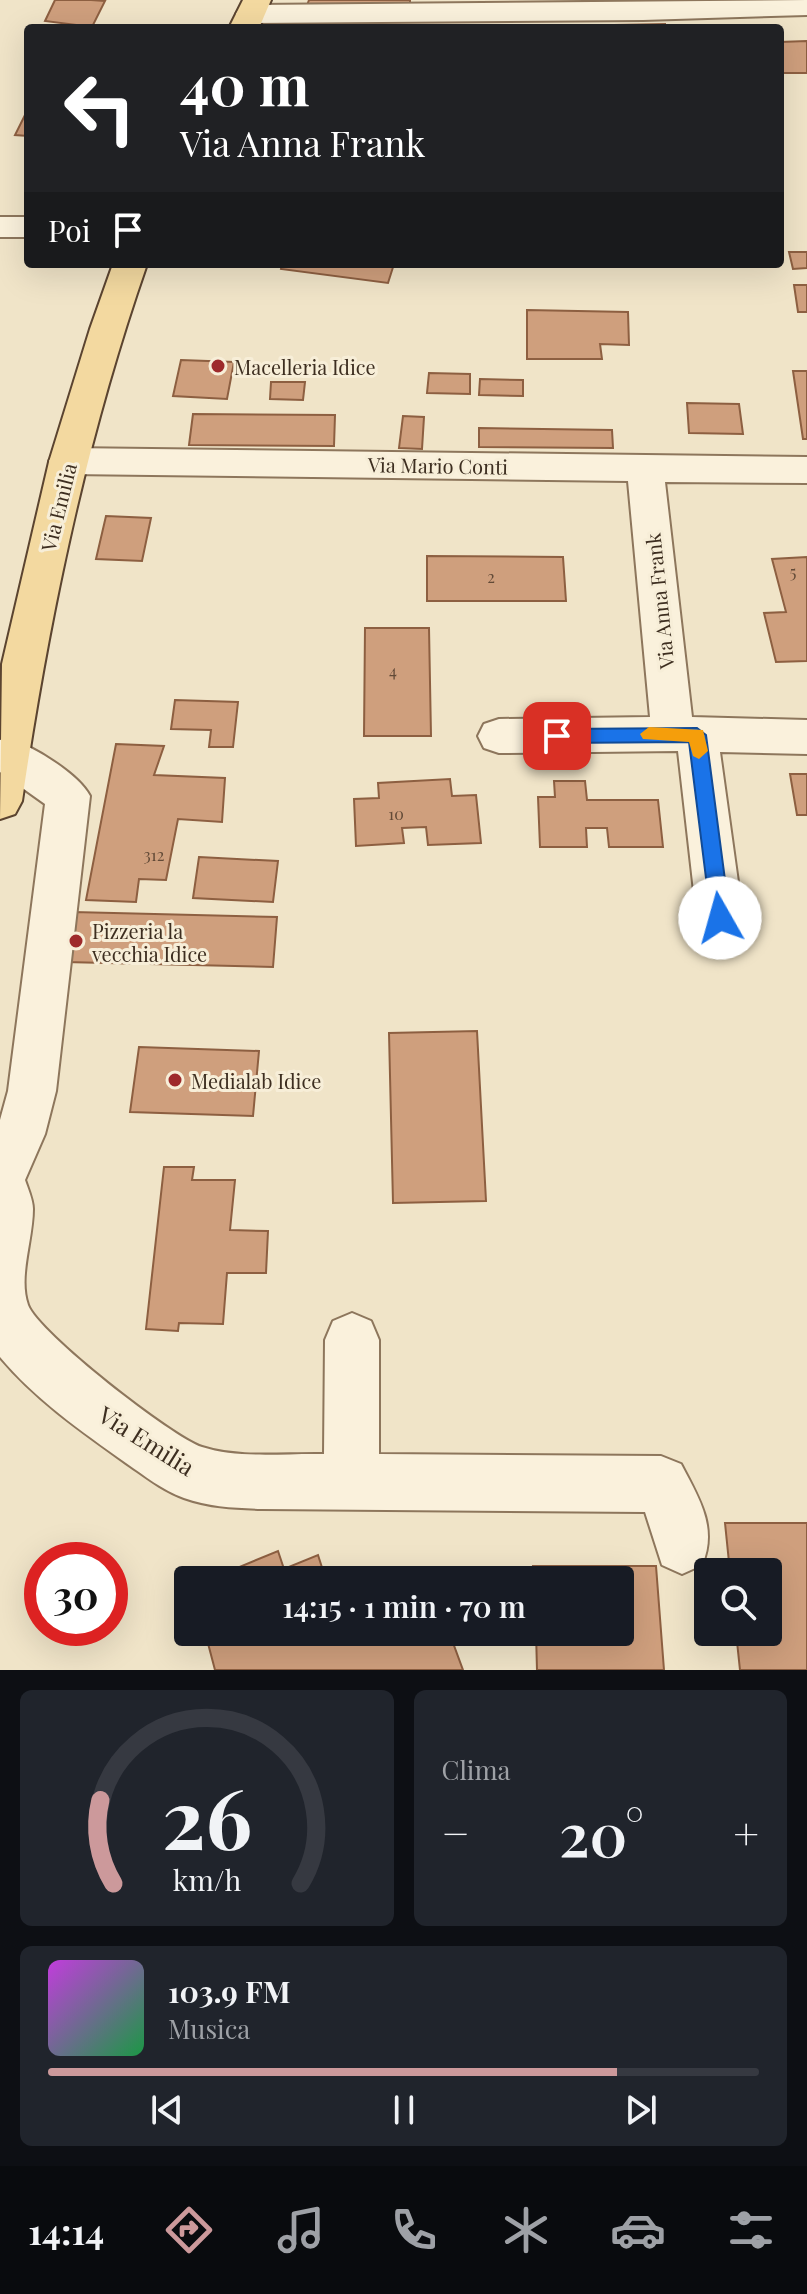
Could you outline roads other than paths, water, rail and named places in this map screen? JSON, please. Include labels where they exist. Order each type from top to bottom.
[{"type":"main road","name":"Via Emilia","points":[[2,784],[40,583],[68,461],[101,339],[128,268]]},
{"type":"street","points":[[250,14],[643,11],[807,6]]},
{"type":"street","points":[[0,227],[24,227]]},
{"type":"street","name":"Via Mario Conti","points":[[68,461],[807,470]]},
{"type":"street","name":"Via Anna Frank","points":[[645,468],[685,734],[720,918]]},
{"type":"street","points":[[688,468],[715,495],[807,499]]},
{"type":"street","points":[[499,736],[685,734],[807,737]]},
{"type":"street","name":"Via Emilia","points":[[0,1282],[8,1206],[0,1178],[25,1124],[32,1091],[68,796],[2,784]]},
{"type":"street","name":"Via Emilia","points":[[0,1293],[2,1311],[13,1331],[16,1358],[186,1471],[219,1479],[661,1484],[676,1512],[682,1545]]},
{"type":"street","points":[[351,1480],[352,1340]]},
{"type":"place","name":"Macelleria Idice","points":[[218,366]]},
{"type":"place","name":"Pizzeria la vecchia Idice","points":[[76,941]]},
{"type":"place","name":"Medialab Idice","points":[[175,1080]]}]
